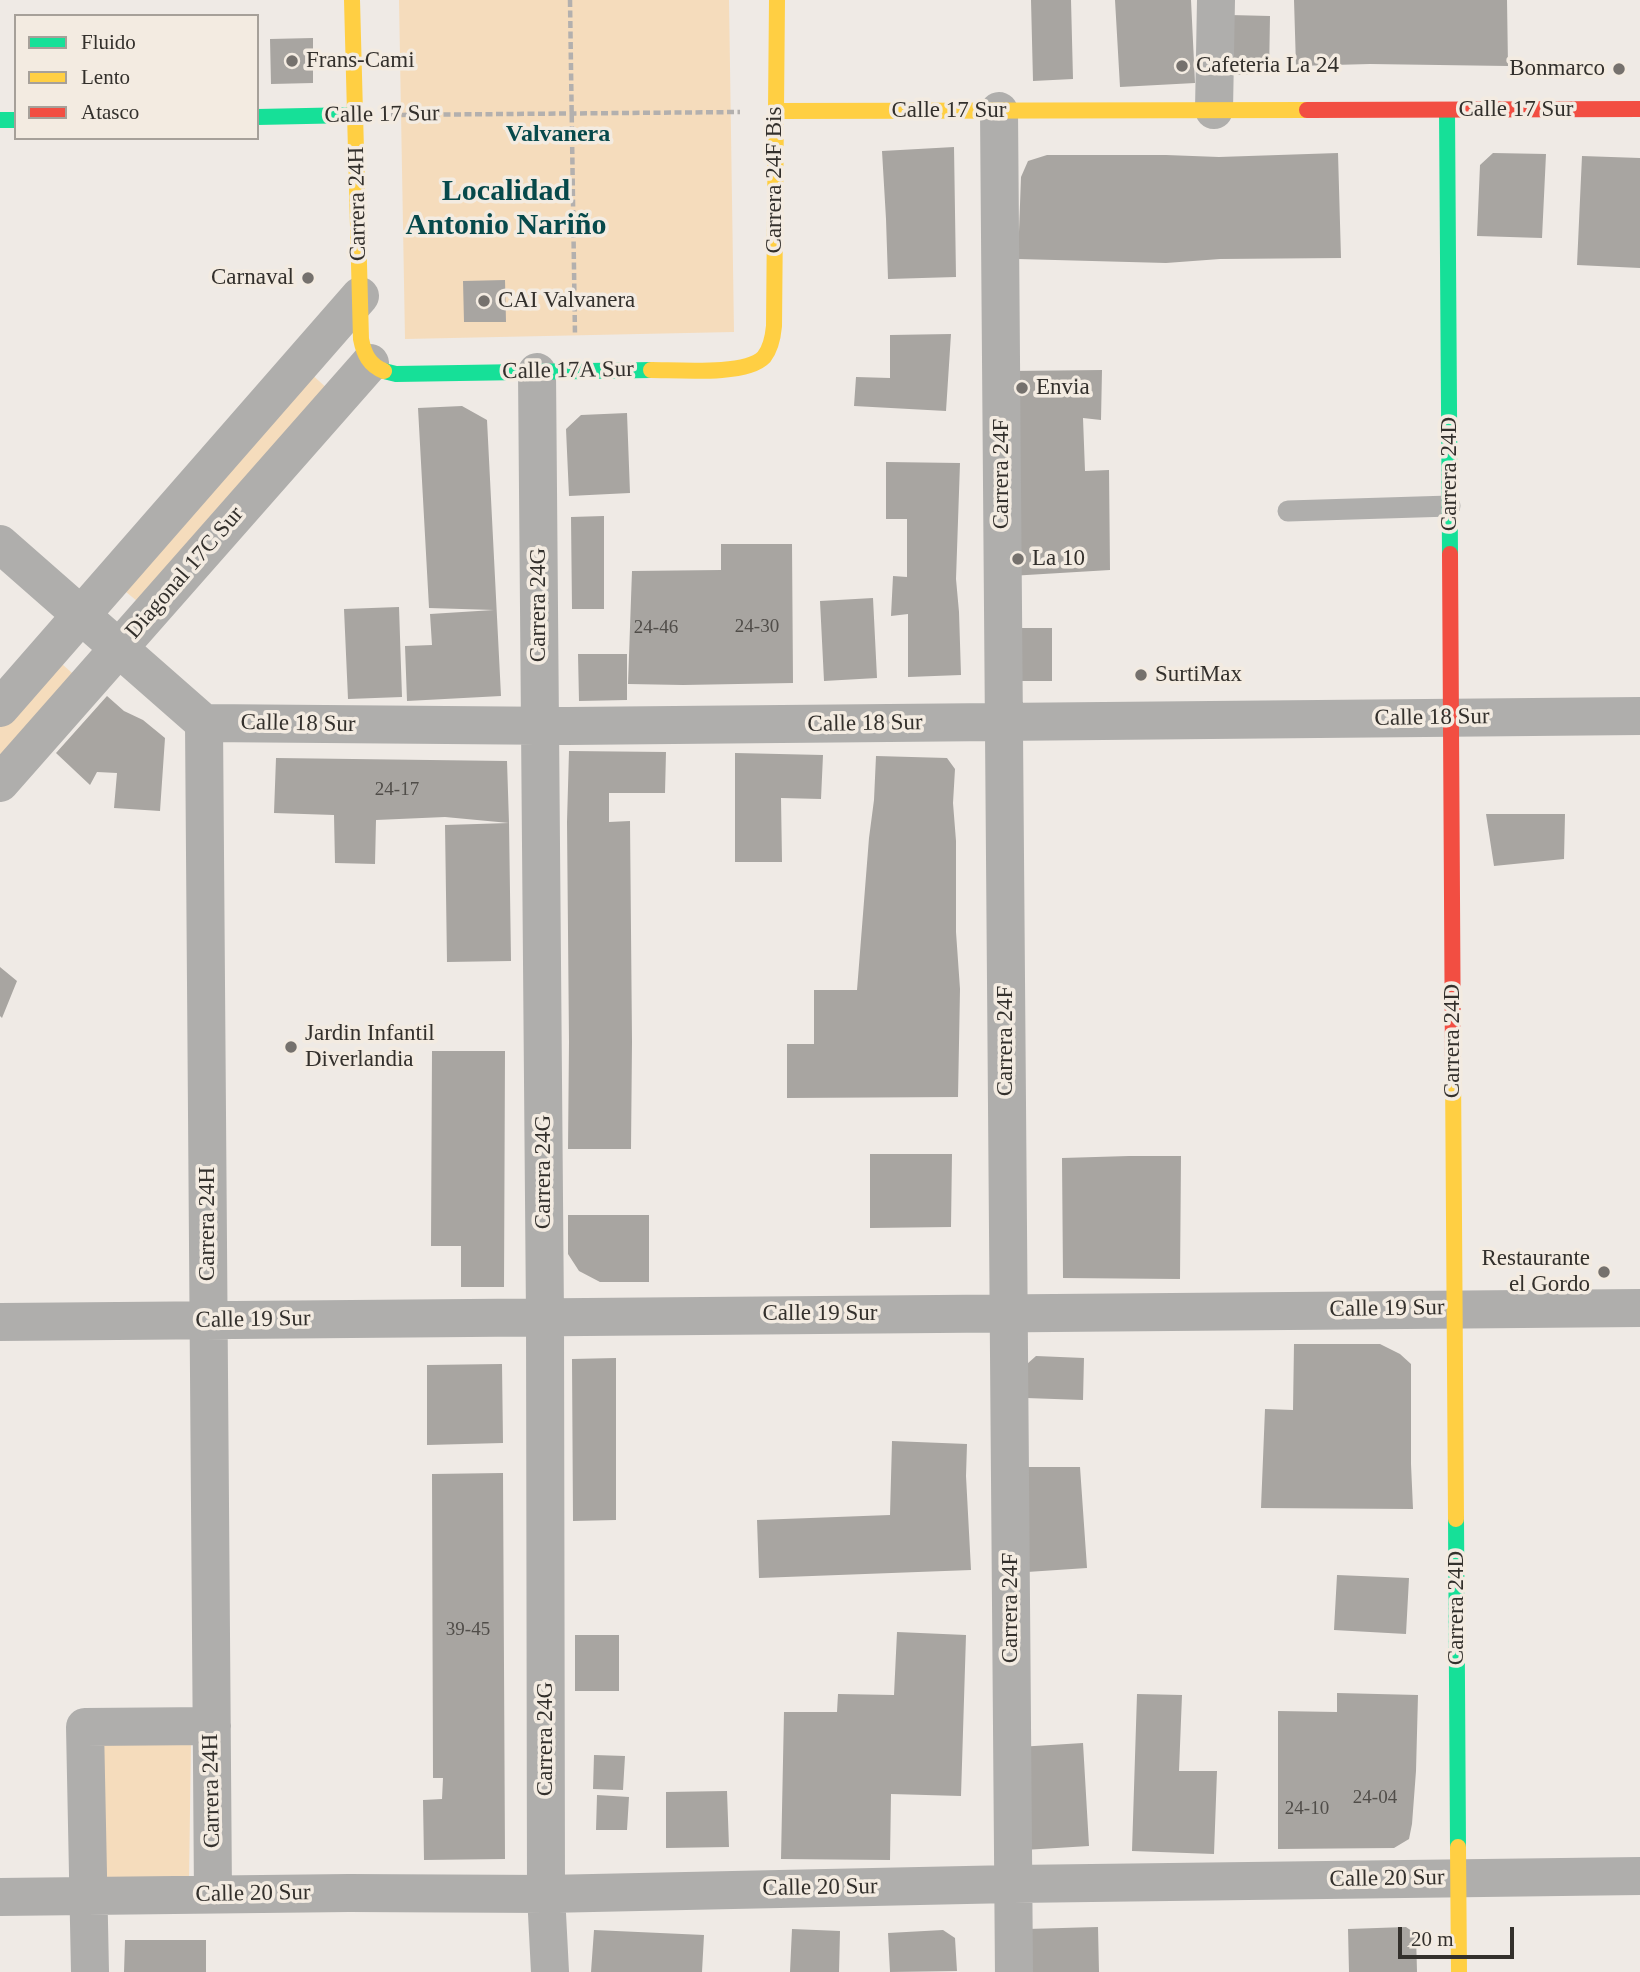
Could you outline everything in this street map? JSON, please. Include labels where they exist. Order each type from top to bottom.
[{"type":"street","name":"Carrera 24H","points":[[352,0],[361,339],[364,354],[370,363]]},
{"type":"street","name":"Carrera 24F Bis","points":[[764,357],[772,343],[774,326],[777,0]]},
{"type":"street","points":[[1214,110],[1216,0]]},
{"type":"street","name":"Calle 17 Sur","points":[[775,111],[1640,109]]},
{"type":"street","name":"Carrera 24D","points":[[1447,110],[1459,1972]]},
{"type":"street","name":"Carrera 24F","points":[[999,111],[1014,1972]]},
{"type":"street","name":"Calle 17 Sur","points":[[259,117],[355,115]]},
{"type":"street","points":[[0,708],[360,296]]},
{"type":"street","name":"Calle 17A Sur","points":[[370,363],[380,370],[396,374],[738,369],[757,363],[764,357]]},
{"type":"street","name":"Diagonal 17C Sur","points":[[0,783],[370,363]]},
{"type":"street","name":"Carrera 24G","points":[[537,372],[545,1316],[546,1894],[550,1972]]},
{"type":"street","points":[[0,544],[204,723]]},
{"type":"street","name":"Calle 18 Sur","points":[[204,723],[540,726],[1640,716]]},
{"type":"street","name":"Carrera 24H","points":[[204,723],[213,1894]]},
{"type":"street","name":"Calle 19 Sur","points":[[0,1322],[1640,1308]]},
{"type":"street","points":[[90,1972],[85,1727],[212,1726]]},
{"type":"street","name":"Calle 20 Sur","points":[[0,1897],[546,1894],[1013,1884],[1640,1876]]},
{"type":"lane","points":[[1288,511],[1450,506]]},
{"type":"path","points":[[570,0],[576,371]]},
{"type":"path","name":"Calle 17 Sur","points":[[355,115],[775,111]]},
{"type":"shaded area","points":[[399,0],[729,0],[734,332],[405,339]]},
{"type":"shaded area","points":[[308,371],[330,391],[143,606],[120,587]]},
{"type":"shaded area","points":[[53,656],[80,680],[0,768],[0,715]]},
{"type":"shaded area","points":[[102,1743],[191,1743],[189,1878],[101,1878]]},
{"type":"building","points":[[1031,0],[1071,0],[1073,79],[1033,81]]},
{"type":"building","points":[[1115,0],[1191,0],[1195,83],[1120,87]]},
{"type":"building","points":[[1294,0],[1507,0],[1508,66],[1296,66]]},
{"type":"building","points":[[1230,15],[1270,16],[1269,75],[1230,75]]},
{"type":"building","name":"Frans-Cami","points":[[313,38],[313,83],[271,84],[270,39]]},
{"type":"building","points":[[954,147],[956,277],[888,279],[882,151]]},
{"type":"building","points":[[1338,153],[1341,258],[1220,259],[1166,263],[1018,259],[1021,177],[1028,161],[1047,155],[1219,157]]},
{"type":"building","points":[[1493,153],[1546,154],[1542,238],[1477,236],[1480,165]]},
{"type":"building","points":[[1582,156],[1640,158],[1640,268],[1577,265]]},
{"type":"building","name":"CAI Valvanera","points":[[505,280],[506,322],[464,322],[463,281]]},
{"type":"building","points":[[951,334],[946,411],[854,406],[856,377],[890,378],[890,335]]},
{"type":"building","points":[[1102,370],[1101,420],[1083,418],[1085,471],[1109,470],[1110,570],[1010,576],[1009,371]]},
{"type":"building","points":[[462,406],[487,420],[501,696],[407,701],[405,646],[432,645],[430,614],[494,610],[429,608],[418,408]]},
{"type":"building","points":[[627,413],[630,493],[569,496],[566,429],[581,415]]},
{"type":"building","points":[[886,462],[960,463],[956,579],[961,675],[908,677],[908,614],[891,616],[893,576],[907,577],[907,519],[886,519]]},
{"type":"building","points":[[604,516],[604,609],[572,609],[571,517]]},
{"type":"building","points":[[721,544],[792,544],[793,683],[628,684],[632,571],[721,570]]},
{"type":"building","points":[[873,598],[877,678],[824,681],[820,601]]},
{"type":"building","points":[[399,607],[402,697],[348,699],[344,609]]},
{"type":"building","points":[[1017,628],[1052,628],[1052,681],[1017,681]]},
{"type":"building","points":[[578,654],[627,654],[627,700],[579,701]]},
{"type":"building","points":[[107,696],[124,711],[143,720],[165,738],[160,811],[114,808],[117,773],[97,772],[90,785],[56,753]]},
{"type":"building","points":[[569,751],[666,752],[665,793],[609,793],[609,822],[630,821],[631,1149],[568,1149]]},
{"type":"building","points":[[735,753],[823,755],[821,799],[781,798],[782,862],[735,862]]},
{"type":"building","points":[[876,756],[947,758],[955,769],[953,803],[960,989],[958,1097],[787,1098],[787,1044],[814,1044],[814,990],[857,990]]},
{"type":"building","points":[[276,758],[507,761],[509,823],[445,817],[376,820],[375,864],[335,863],[334,815],[274,813]]},
{"type":"building","points":[[1486,814],[1565,814],[1564,859],[1494,866]]},
{"type":"building","points":[[509,823],[511,961],[447,962],[445,825]]},
{"type":"building","points":[[0,967],[17,981],[2,1018],[0,1016]]},
{"type":"building","points":[[432,1051],[505,1051],[504,1287],[461,1287],[461,1246],[431,1246]]},
{"type":"building","points":[[870,1154],[952,1154],[951,1227],[870,1228]]},
{"type":"building","points":[[1181,1156],[1180,1279],[1063,1278],[1062,1158]]},
{"type":"building","points":[[568,1215],[649,1215],[649,1282],[600,1282],[579,1271],[568,1254]]},
{"type":"building","points":[[1294,1344],[1380,1344],[1400,1354],[1411,1364],[1413,1509],[1261,1508],[1265,1409],[1293,1410]]},
{"type":"building","points":[[1036,1356],[1084,1358],[1083,1400],[1026,1398],[1027,1364]]},
{"type":"building","points":[[616,1358],[616,1520],[573,1521],[572,1359]]},
{"type":"building","points":[[502,1364],[503,1443],[427,1445],[427,1365]]},
{"type":"building","points":[[892,1441],[967,1444],[971,1570],[759,1578],[757,1520],[890,1515]]},
{"type":"building","points":[[1024,1467],[1080,1467],[1087,1568],[1027,1572]]},
{"type":"building","points":[[503,1473],[505,1859],[424,1860],[423,1800],[442,1799],[443,1778],[433,1778],[432,1474]]},
{"type":"building","points":[[1337,1575],[1409,1578],[1406,1634],[1334,1630]]},
{"type":"building","points":[[897,1632],[966,1635],[961,1796],[891,1794],[890,1860],[781,1859],[784,1712],[837,1712],[838,1694],[894,1695]]},
{"type":"building","points":[[575,1635],[619,1635],[619,1691],[575,1691]]},
{"type":"building","points":[[1337,1693],[1418,1695],[1416,1771],[1409,1839],[1394,1848],[1278,1849],[1278,1711],[1337,1712]]},
{"type":"building","points":[[1137,1694],[1182,1695],[1179,1771],[1217,1771],[1214,1854],[1132,1851]]},
{"type":"building","points":[[1083,1743],[1089,1846],[1024,1850],[1018,1747]]},
{"type":"building","points":[[594,1755],[625,1756],[623,1790],[593,1789]]},
{"type":"building","points":[[727,1791],[729,1847],[666,1848],[666,1792]]},
{"type":"building","points":[[597,1795],[629,1797],[627,1830],[596,1830]]},
{"type":"building","points":[[1098,1927],[1099,1972],[1028,1972],[1027,1929]]},
{"type":"building","points":[[1406,1927],[1416,1934],[1417,1972],[1349,1972],[1348,1929]]},
{"type":"building","points":[[792,1929],[840,1931],[839,1972],[790,1972]]},
{"type":"building","points":[[594,1930],[704,1935],[702,1972],[591,1972]]},
{"type":"building","points":[[943,1930],[955,1938],[957,1971],[890,1972],[888,1933]]},
{"type":"building","points":[[125,1940],[206,1940],[206,1972],[124,1972]]},
{"type":"traffic: fast","points":[[1447,110],[1450,554]]},
{"type":"traffic: fast","points":[[259,117],[355,115]]},
{"type":"traffic: fast","points":[[0,120],[14,120]]},
{"type":"traffic: fast","points":[[384,371],[396,374],[651,370]]},
{"type":"traffic: fast","points":[[1456,1519],[1458,1847]]},
{"type":"traffic: slow","points":[[352,0],[361,339],[368,358],[374,366],[384,371]]},
{"type":"traffic: slow","points":[[651,370],[710,371],[742,367],[764,357],[770,346],[774,326],[777,0]]},
{"type":"traffic: slow","points":[[775,111],[1307,110]]},
{"type":"traffic: slow","points":[[1453,1069],[1456,1519]]},
{"type":"traffic: slow","points":[[1458,1847],[1459,1972]]},
{"type":"traffic: jam","points":[[1307,110],[1640,109]]},
{"type":"traffic: jam","points":[[1450,554],[1453,1069]]},
{"type":"place","name":"Frans-Cami","points":[[292,61]]},
{"type":"place","name":"Cafeteria La 24","points":[[1182,66]]},
{"type":"place","name":"Bonmarco","points":[[1619,69]]},
{"type":"place","name":"Carnaval","points":[[308,278]]},
{"type":"place","name":"CAI Valvanera","points":[[484,301]]},
{"type":"place","name":"Envia","points":[[1022,388]]},
{"type":"place","name":"La 10","points":[[1018,559]]},
{"type":"place","name":"SurtiMax","points":[[1141,675]]},
{"type":"place","name":"Jardin Infantil Diverlandia","points":[[291,1047]]},
{"type":"place","name":"Restaurante el Gordo","points":[[1604,1272]]},
{"type":"district","name":"Valvanera","points":[[558,135]]},
{"type":"district","name":"Localidad Antonio Nariño","points":[[506,209]]}]
